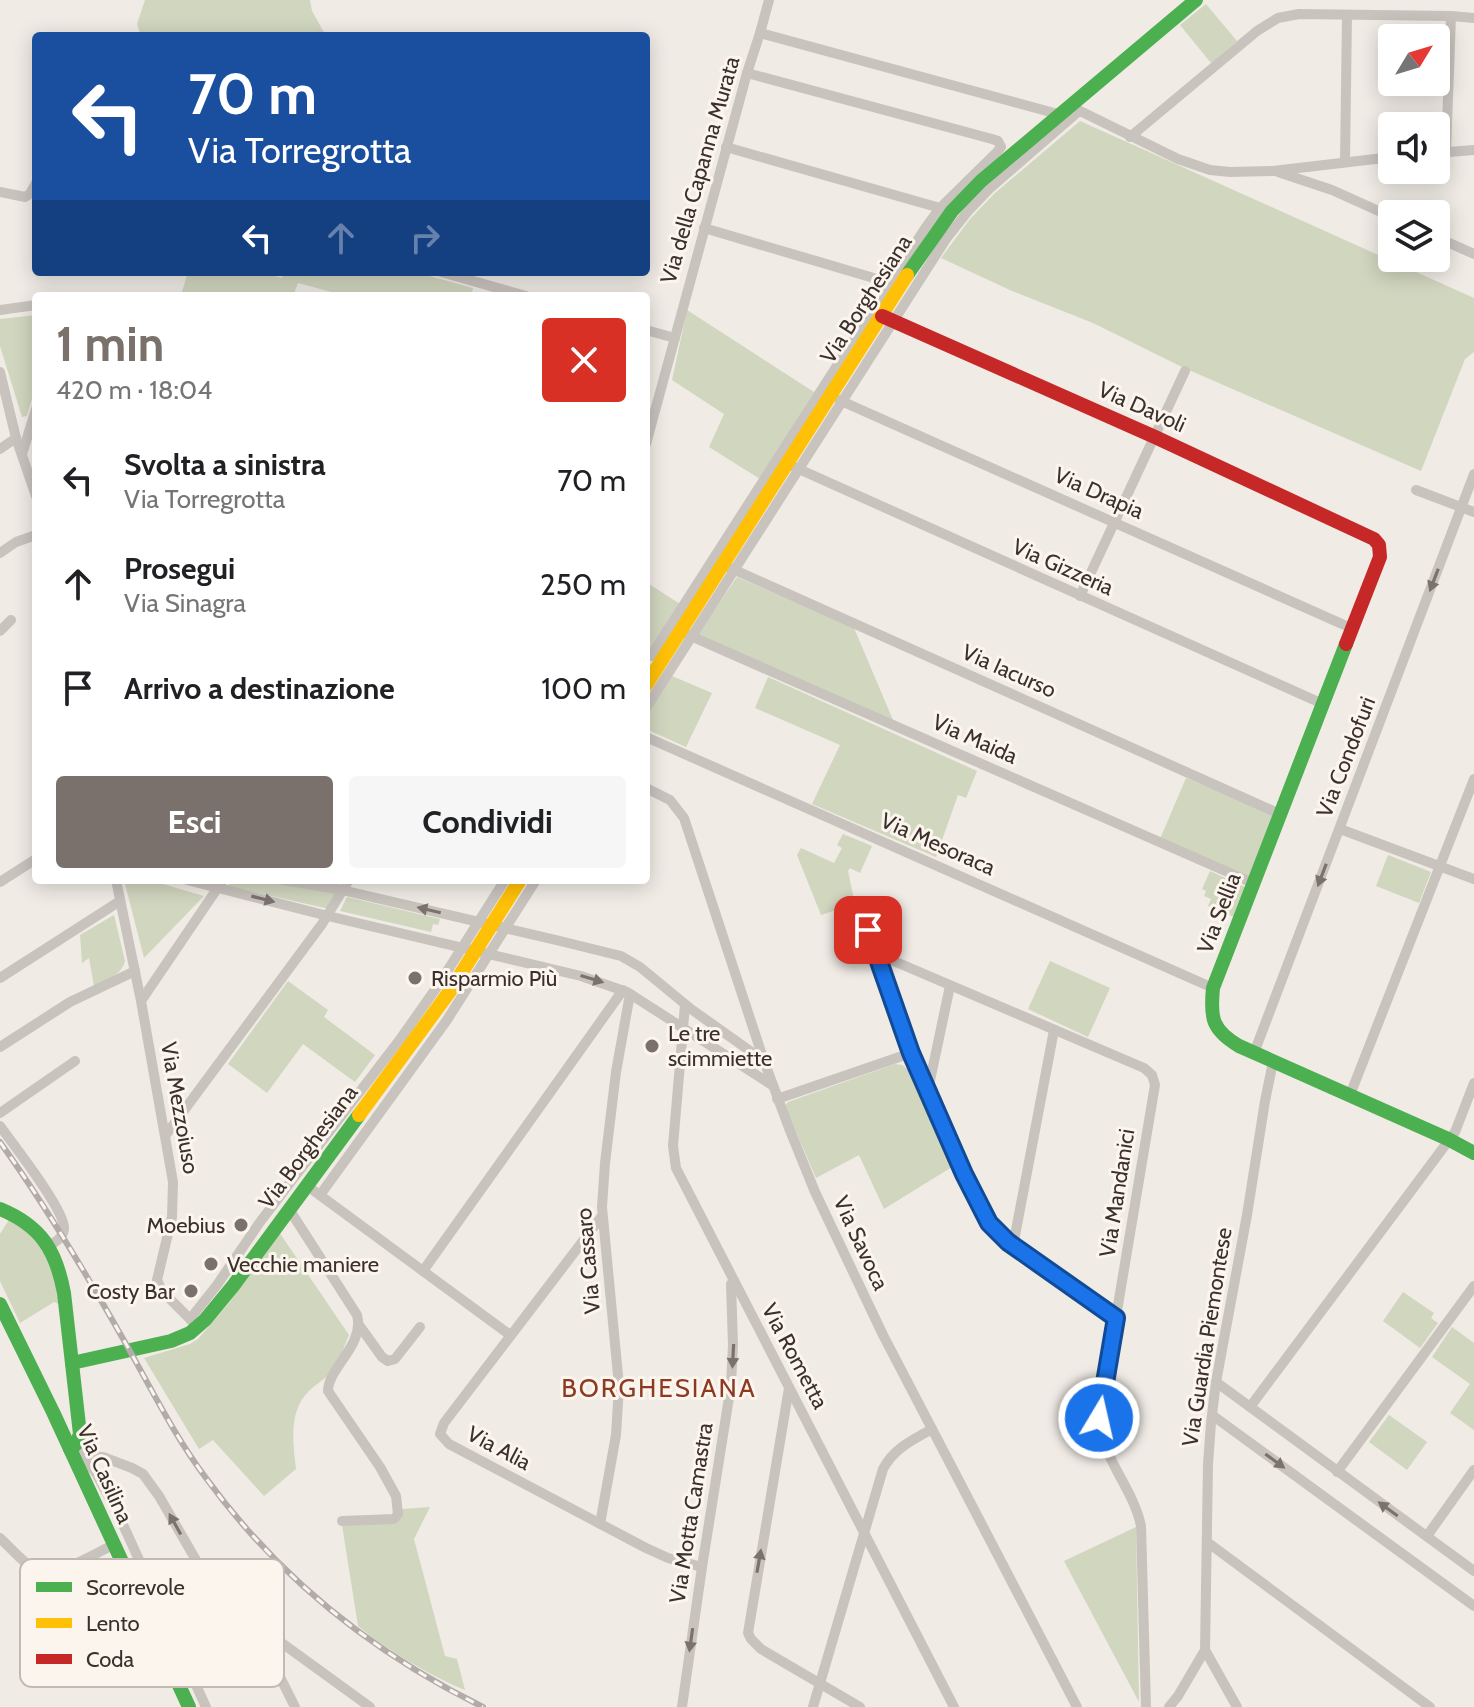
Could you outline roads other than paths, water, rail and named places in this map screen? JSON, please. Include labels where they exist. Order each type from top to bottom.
[{"type":"street","name":"Via della Capanna Murata","points":[[650,429],[769,0]]},
{"type":"street","points":[[1178,16],[1184,0]]},
{"type":"street","name":"Via Borghesiana","points":[[650,701],[686,634],[965,195],[1196,0]]},
{"type":"street","points":[[1130,137],[1278,18],[1299,14],[1474,18]]},
{"type":"street","points":[[1345,162],[1347,15]]},
{"type":"street","points":[[1444,112],[1451,16]]},
{"type":"street","points":[[760,33],[1069,110],[1205,169],[1273,171],[1378,158]]},
{"type":"street","name":"Via Borghesiana","points":[[653,657],[896,284],[940,208],[998,151],[1000,144],[992,139],[747,73]]},
{"type":"street","name":"Via Borghesiana","points":[[887,319],[896,284],[940,236],[1069,110]]},
{"type":"street","points":[[726,147],[940,208]]},
{"type":"street","points":[[1450,151],[1474,150]]},
{"type":"street","points":[[1273,171],[1332,190],[1378,211]]},
{"type":"street","points":[[0,192],[25,197],[32,190]]},
{"type":"street","points":[[704,228],[896,284]]},
{"type":"street","points":[[1450,243],[1474,254]]},
{"type":"street","points":[[455,276],[512,292]]},
{"type":"street","points":[[0,310],[32,306]]},
{"type":"street","name":"Via Davoli","points":[[887,319],[1155,437],[1371,537],[1379,545]]},
{"type":"street","points":[[650,331],[675,338]]},
{"type":"street","points":[[1080,596],[1185,371]]},
{"type":"street","points":[[0,372],[21,456],[32,485]]},
{"type":"street","name":"Via Drapia","points":[[836,399],[1351,628]]},
{"type":"street","points":[[21,456],[32,422]]},
{"type":"street","points":[[0,449],[16,438]]},
{"type":"street","name":"Via Gizzeria","points":[[793,466],[1323,704]]},
{"type":"street","name":"Via Condofuri","points":[[1254,1053],[1474,474]]},
{"type":"street","points":[[1416,490],[1474,512]]},
{"type":"street","points":[[0,553],[32,536]]},
{"type":"street","name":"Via Sellia","points":[[1379,545],[1380,557],[1213,988],[1211,1012],[1215,1026],[1227,1039],[1474,1153]]},
{"type":"street","name":"Via Iacurso","points":[[728,567],[1280,814]]},
{"type":"street","points":[[0,631],[11,620]]},
{"type":"street","name":"Via Borghesiana","points":[[653,657],[686,634]]},
{"type":"street","name":"Via Maida","points":[[686,634],[1255,884]]},
{"type":"street","name":"Via Mesoraca","points":[[650,739],[1213,988]]},
{"type":"street","points":[[1350,1095],[1474,779]]},
{"type":"street","name":"Via Savoca","points":[[650,790],[670,800],[688,824],[777,1099],[854,1277],[1077,1707]]},
{"type":"street","points":[[1340,829],[1474,879]]},
{"type":"street","points":[[0,882],[32,862]]},
{"type":"street","name":"Via Mezzoiuso","points":[[117,884],[173,1182],[173,1210],[157,1280],[162,1291],[194,1323]]},
{"type":"street","points":[[141,1001],[221,884],[328,916],[588,977],[626,992],[772,1085]]},
{"type":"street","points":[[307,884],[621,956],[764,1061]]},
{"type":"street","points":[[165,1136],[328,916],[346,884]]},
{"type":"street","name":"Via Borghesiana","points":[[492,924],[504,884]]},
{"type":"street","name":"Via Borghesiana","points":[[72,1363],[171,1341],[190,1333],[194,1323],[289,1209],[423,1029],[517,884]]},
{"type":"street","name":"Via Borghesiana","points":[[492,924],[532,884]]},
{"type":"street","points":[[0,978],[120,901]]},
{"type":"street","points":[[860,907],[911,1053],[982,1211],[995,1231],[1013,1246],[1116,1318]]},
{"type":"street","name":"Via Borghesiana","points":[[320,1195],[440,1030],[476,950]]},
{"type":"street","name":"Via Borghesiana","points":[[222,1289],[260,1222],[401,1038],[476,950]]},
{"type":"street","name":"Via Mandanici","points":[[875,953],[1146,1069],[1154,1080],[1100,1409],[1105,1447],[1137,1511],[1141,1526],[1146,1707]]},
{"type":"street","points":[[0,1047],[76,998],[135,971]]},
{"type":"street","points":[[928,1092],[950,986]]},
{"type":"street","points":[[423,1271],[626,992]]},
{"type":"street","name":"Via Cassaro","points":[[600,1524],[616,1440],[619,1386],[602,1216],[605,1163],[626,992]]},
{"type":"street","name":"Via Rometta","points":[[685,1005],[673,1146],[673,1158],[682,1182],[954,1707]]},
{"type":"street","points":[[1013,1246],[1054,1030]]},
{"type":"street","points":[[777,1099],[911,1053]]},
{"type":"street","points":[[0,1113],[75,1061]]},
{"type":"street","name":"Via Guardia Piemontese","points":[[1169,1707],[1205,1650],[1208,1464],[1212,1415],[1273,1062]]},
{"type":"street","points":[[1250,1407],[1455,1132],[1474,1083]]},
{"type":"street","points":[[0,1126],[41,1183],[63,1221],[61,1237],[48,1247]]},
{"type":"street","points":[[306,1185],[510,1335]]},
{"type":"street","points":[[0,1209],[31,1225],[48,1247],[59,1270],[80,1434],[72,1448],[132,1468],[146,1477],[195,1559]]},
{"type":"street","points":[[289,1209],[354,1309],[359,1325],[382,1357],[388,1361],[397,1357],[420,1327]]},
{"type":"street","name":"Via Alia","points":[[602,1216],[444,1423],[440,1434],[449,1444],[657,1554],[702,1567]]},
{"type":"street","name":"Via Motta Camastra","points":[[682,1707],[732,1377],[731,1278]]},
{"type":"street","points":[[1337,1472],[1474,1286]]},
{"type":"street","name":"Via Casilina","points":[[1,1307],[72,1448],[121,1559]]},
{"type":"street","points":[[342,1521],[389,1520],[398,1514],[396,1496],[378,1464],[328,1391],[329,1382],[345,1357],[359,1325]]},
{"type":"street","points":[[1216,1382],[1474,1571]]},
{"type":"street","points":[[789,1388],[748,1633],[755,1645],[764,1651],[860,1707]]},
{"type":"street","points":[[1212,1415],[1474,1606]]},
{"type":"street","points":[[813,1707],[880,1477],[888,1460],[900,1448],[932,1429]]},
{"type":"street","name":"Via Casilina","points":[[72,1448],[96,1473],[134,1559]]},
{"type":"street","points":[[1427,1536],[1474,1470]]},
{"type":"street","points":[[0,1538],[23,1559]]},
{"type":"street","points":[[1207,1542],[1430,1707]]},
{"type":"street","points":[[84,1559],[113,1545]]},
{"type":"street","points":[[284,1645],[370,1707]]},
{"type":"street","points":[[1205,1650],[1238,1705]]},
{"type":"street","points":[[284,1685],[295,1707]]},
{"type":"street","name":"Via Casilina","points":[[182,1687],[189,1707]]},
{"type":"street","name":"Via Casilina","points":[[194,1687],[206,1707]]},
{"type":"street","points":[[1178,1696],[1184,1707]]},
{"type":"railway","points":[[0,1142],[79,1262],[183,1444],[234,1514],[275,1559]]},
{"type":"railway","points":[[284,1568],[366,1637],[442,1686],[483,1707]]},
{"type":"place","name":"Risparmio Più","points":[[415,978]]},
{"type":"place","name":"Le tre scimmiette","points":[[652,1046]]},
{"type":"place","name":"Moebius","points":[[241,1225]]},
{"type":"place","name":"Vecchie maniere","points":[[211,1264]]},
{"type":"place","name":"Costy Bar","points":[[191,1291]]},
{"type":"district","name":"BORGHESIANA","points":[[659,1388]]}]
